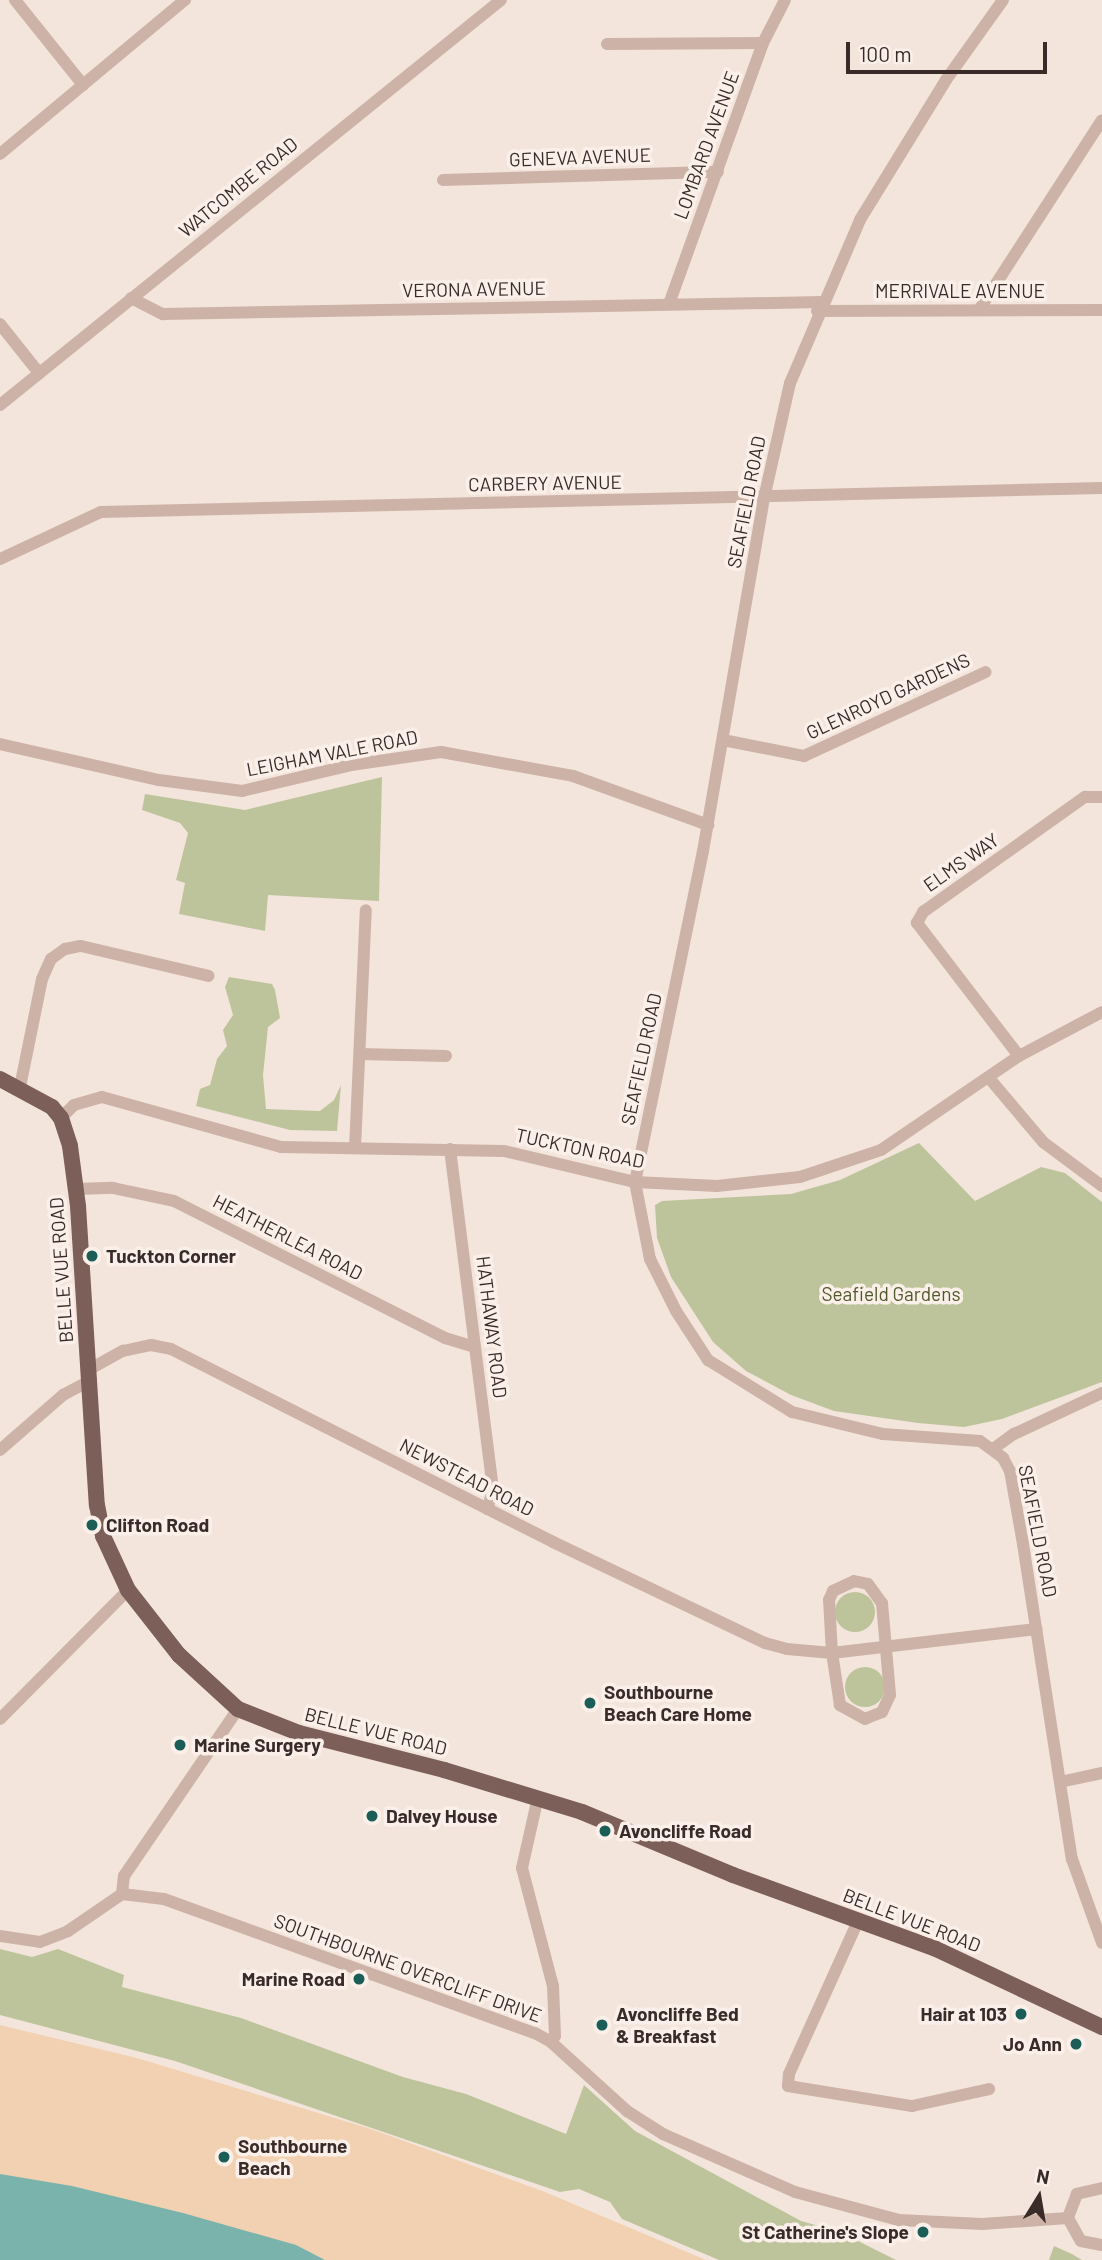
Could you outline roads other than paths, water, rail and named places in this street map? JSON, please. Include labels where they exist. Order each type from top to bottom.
[{"type":"main road","points":[[0,1079],[20,1087],[61,1118]]},
{"type":"main road","name":"BELLE VUE ROAD","points":[[61,1118],[76,1189],[91,1375],[97,1505],[103,1535],[128,1590],[179,1655],[238,1709],[299,1734],[538,1797],[934,1948],[1102,2027]]},
{"type":"street","points":[[15,0],[83,85]]},
{"type":"street","points":[[0,154],[185,0]]},
{"type":"street","name":"WATCOMBE ROAD","points":[[0,405],[501,0]]},
{"type":"street","name":"LOMBARD AVENUE","points":[[669,304],[763,43],[785,0]]},
{"type":"street","name":"SEAFIELD ROAD","points":[[1003,0],[946,80],[860,219],[820,307],[790,383],[764,498],[708,825],[635,1182],[650,1259],[676,1311],[708,1360],[770,1400],[818,1420],[883,1434],[979,1441],[993,1449],[1010,1471],[1072,1860],[1099,1928],[1102,1943]]},
{"type":"street","points":[[607,44],[763,43]]},
{"type":"street","points":[[979,310],[1102,120]]},
{"type":"street","name":"GENEVA AVENUE","points":[[443,180],[718,172]]},
{"type":"street","name":"VERONA AVENUE","points":[[131,298],[163,314],[669,304],[820,307]]},
{"type":"street","name":"MERRIVALE AVENUE","points":[[820,307],[1102,310]]},
{"type":"street","points":[[0,324],[39,373]]},
{"type":"street","name":"CARBERY AVENUE","points":[[0,559],[101,512],[1102,488]]},
{"type":"street","name":"GLENROYD GARDENS","points":[[723,740],[804,756],[986,672]]},
{"type":"street","name":"LEIGHAM VALE ROAD","points":[[0,744],[159,780],[242,792],[351,765],[442,752],[573,776],[708,825]]},
{"type":"street","name":"ELMS WAY","points":[[1018,1056],[917,923],[923,912],[1086,797],[1102,797]]},
{"type":"street","points":[[355,1148],[366,910]]},
{"type":"street","points":[[20,1087],[42,979],[51,959],[65,949],[81,946],[209,976]]},
{"type":"street","name":"TUCKTON ROAD","points":[[61,1118],[74,1105],[102,1097],[281,1147],[504,1152],[635,1182],[717,1186],[800,1177],[841,1166],[902,1138],[1018,1056],[1102,1012]]},
{"type":"street","points":[[360,1054],[446,1056]]},
{"type":"street","points":[[989,1078],[1043,1142],[1102,1186]]},
{"type":"street","name":"HATHAWAY ROAD","points":[[450,1149],[493,1491],[487,1509]]},
{"type":"street","name":"HEATHERLEA ROAD","points":[[76,1189],[147,1192],[174,1200],[445,1338],[475,1347]]},
{"type":"street","name":"NEWSTEAD ROAD","points":[[91,1375],[123,1351],[151,1345],[172,1349],[487,1509],[765,1643],[832,1653],[1037,1629]]},
{"type":"street","points":[[0,1450],[63,1395],[91,1375]]},
{"type":"street","points":[[993,1449],[1014,1434],[1102,1393]]},
{"type":"street","points":[[854,1581],[878,1592],[886,1646],[887,1706],[864,1719],[841,1704],[832,1653],[829,1600],[833,1591],[854,1581]]},
{"type":"street","points":[[0,1718],[128,1590]]},
{"type":"street","points":[[0,1936],[40,1942],[68,1931],[122,1894],[124,1876],[238,1709]]},
{"type":"street","points":[[1060,1782],[1102,1773]]},
{"type":"street","points":[[538,1797],[522,1868],[553,1986],[551,2042]]},
{"type":"street","name":"SOUTHBOURNE OVERCLIFF DRIVE","points":[[122,1894],[164,1899],[513,2024],[551,2042],[627,2111],[663,2134],[795,2192],[899,2220],[971,2224],[1068,2218]]},
{"type":"street","points":[[858,1920],[789,2074],[788,2086],[912,2106],[989,2090]]},
{"type":"street","points":[[1102,2188],[1077,2194],[1068,2218],[1081,2241],[1102,2245]]},
{"type":"water","points":[[0,2174],[72,2186],[183,2213],[296,2245],[325,2260],[0,2260]]},
{"type":"place","name":"Tuckton Corner","points":[[92,1256]]},
{"type":"place","name":"Clifton Road","points":[[92,1525]]},
{"type":"place","name":"Southbourne Beach Care Home","points":[[590,1703]]},
{"type":"place","name":"Marine Surgery","points":[[180,1745]]},
{"type":"place","name":"Dalvey House","points":[[372,1816]]},
{"type":"place","name":"Avoncliffe Road","points":[[605,1831]]},
{"type":"place","name":"Marine Road","points":[[359,1979]]},
{"type":"place","name":"Hair at 103","points":[[1021,2014]]},
{"type":"place","name":"Avoncliffe Bed & Breakfast","points":[[602,2025]]},
{"type":"place","name":"Jo Ann","points":[[1076,2044]]},
{"type":"place","name":"Southbourne Beach","points":[[224,2157]]},
{"type":"place","name":"St Catherine's Slope","points":[[923,2232]]},
{"type":"park label","name":"Seafield Gardens","points":[[891,1294]]}]
